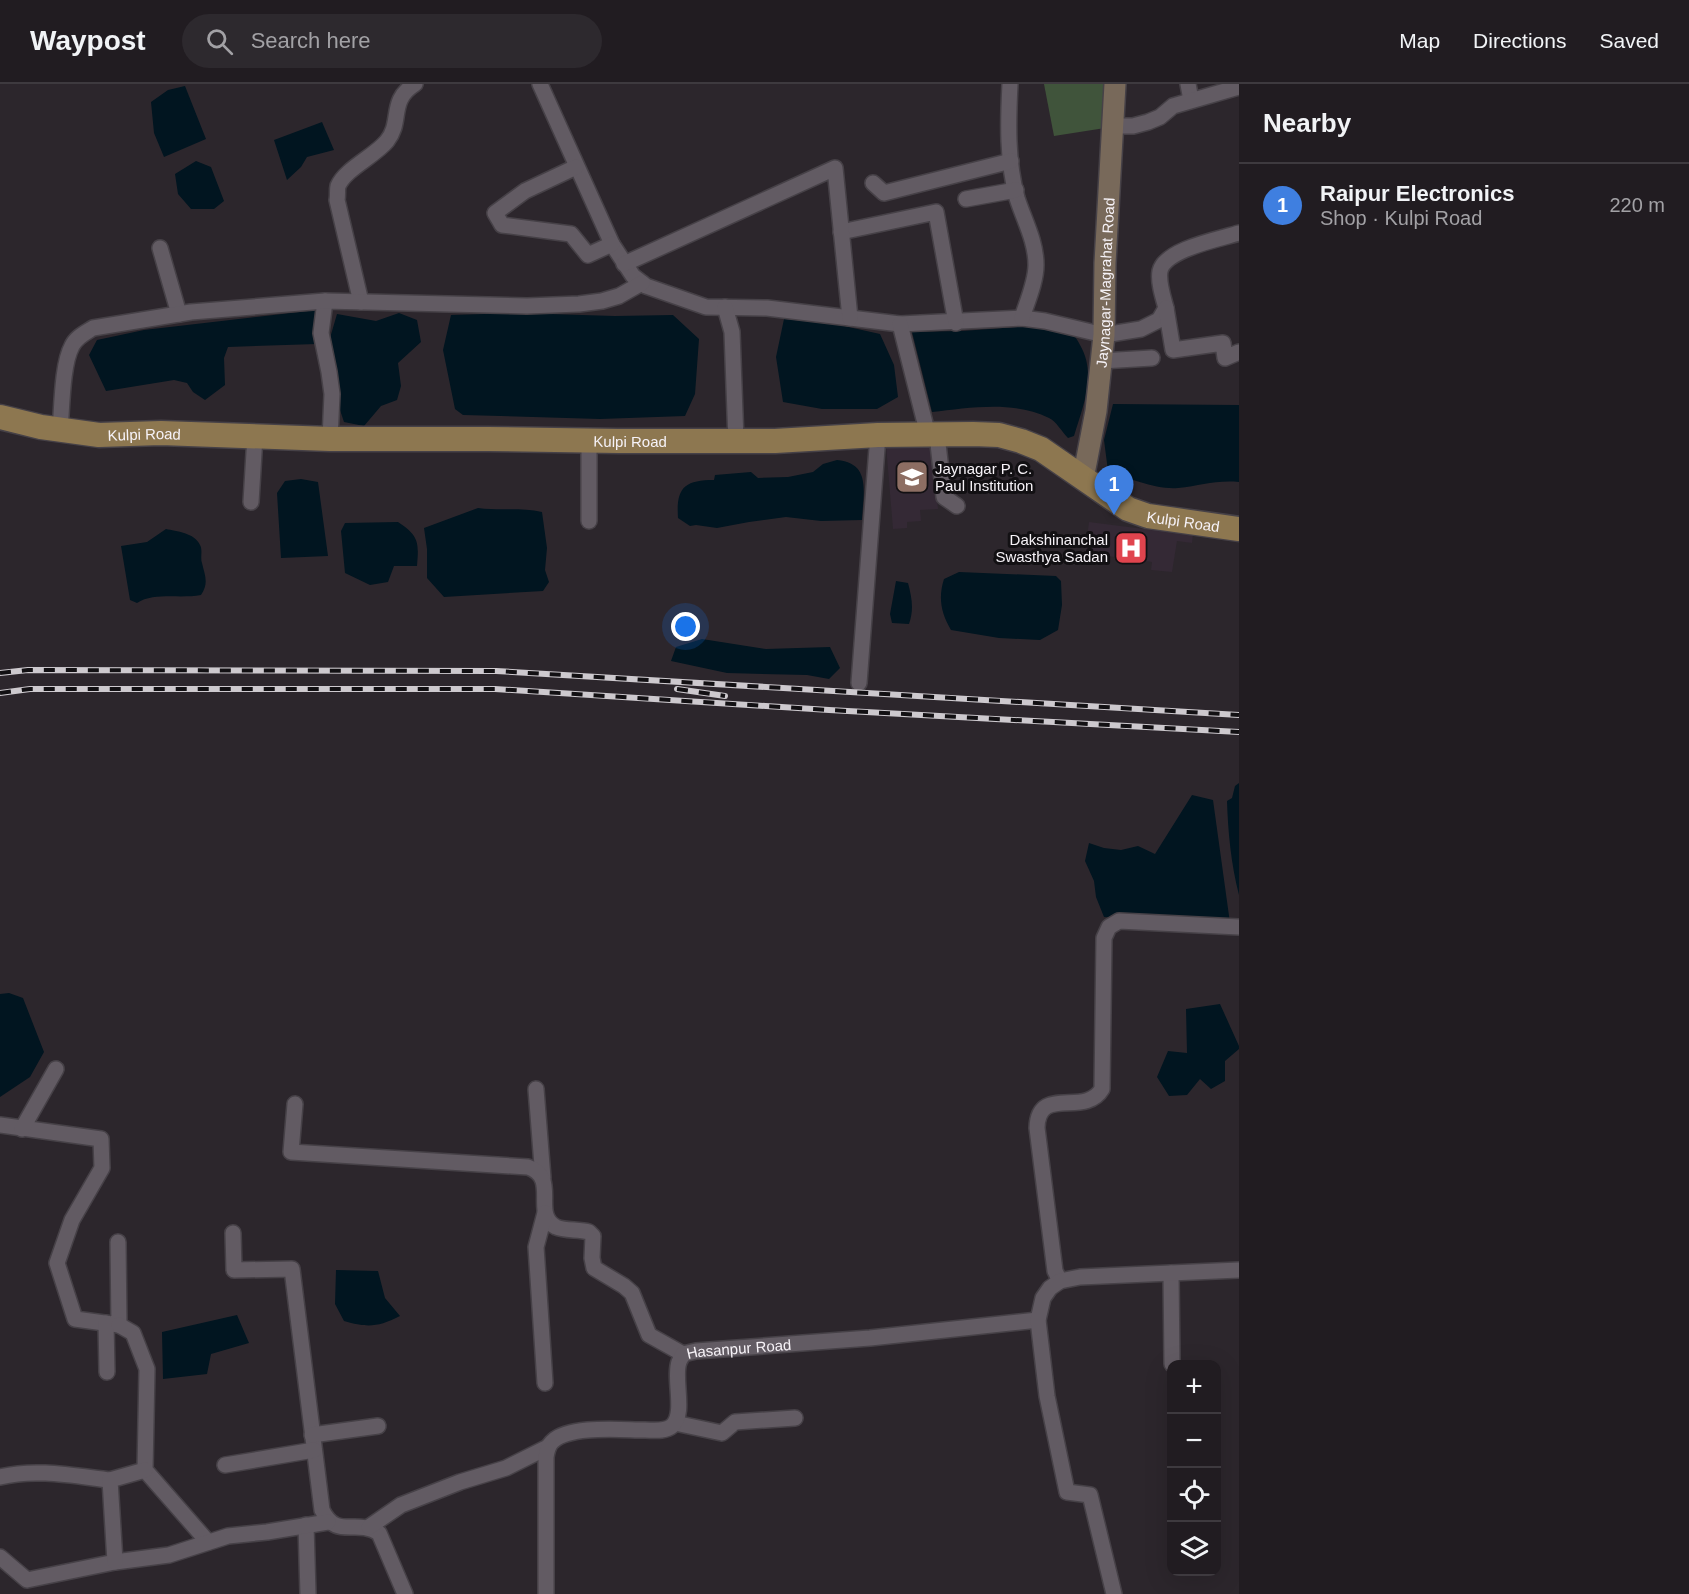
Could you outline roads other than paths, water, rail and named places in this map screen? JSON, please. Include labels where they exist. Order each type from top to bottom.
[{"type":"main road","name":"Jaynagar-Magrahat Road","points":[[1083,479],[1096,411],[1104,335],[1105,263],[1115,84]]},
{"type":"main road","name":"Kulpi Road","points":[[0,417],[60,430],[99,435],[161,433],[330,440],[775,441],[878,435],[999,435],[1041,449],[1128,509],[1148,516],[1239,529]]},
{"type":"street","points":[[361,302],[337,200],[338,186],[346,176],[387,140],[393,130],[399,100],[406,90],[415,84]]},
{"type":"street","points":[[540,84],[576,167],[612,244],[624,264],[642,283],[706,308],[767,308],[900,324],[1022,318],[1104,335],[1142,329],[1159,320],[1166,308]]},
{"type":"street","points":[[1010,84],[1007,128],[1011,161],[1016,190],[1034,247],[1036,267],[1022,318]]},
{"type":"street","points":[[1188,84],[1191,100]]},
{"type":"street","points":[[1113,126],[1133,126],[1148,122],[1160,117],[1173,106],[1239,87]]},
{"type":"street","points":[[873,183],[884,193],[1011,161]]},
{"type":"street","points":[[576,167],[525,191],[495,213],[502,225],[571,234],[588,255],[612,244]]},
{"type":"street","points":[[624,264],[835,168],[850,318]]},
{"type":"street","points":[[966,199],[1016,190]]},
{"type":"street","points":[[841,232],[936,212],[957,322]]},
{"type":"street","points":[[1239,233],[1175,253],[1165,260],[1160,271],[1173,350],[1223,343],[1226,358],[1239,352]]},
{"type":"street","points":[[160,248],[179,314]]},
{"type":"street","points":[[60,430],[66,363],[72,346],[81,335],[93,328],[179,314],[325,302],[526,306],[579,304],[619,296],[642,283]]},
{"type":"street","points":[[325,302],[321,333],[332,394],[330,440]]},
{"type":"street","points":[[725,307],[732,332],[735,441]]},
{"type":"street","points":[[900,324],[933,435],[944,497],[957,506]]},
{"type":"street","points":[[1101,361],[1152,358]]},
{"type":"street","points":[[859,683],[878,435]]},
{"type":"street","points":[[251,502],[255,436]]},
{"type":"street","points":[[589,440],[589,521]]},
{"type":"street","points":[[1060,1281],[1055,1271],[1037,1118],[1047,1106],[1055,1102],[1079,1103],[1092,1100],[1102,1089],[1104,938],[1106,932],[1119,921],[1239,927]]},
{"type":"street","points":[[22,1129],[56,1069]]},
{"type":"street","points":[[536,1089],[545,1213],[536,1247],[545,1383]]},
{"type":"street","points":[[295,1104],[291,1152],[528,1167],[536,1170],[543,1178]]},
{"type":"street","points":[[0,1125],[101,1139],[102,1168],[72,1220],[57,1263],[75,1319],[112,1324],[134,1333],[147,1369],[145,1470],[208,1542]]},
{"type":"street","points":[[545,1213],[550,1223],[558,1228],[589,1232],[593,1236],[594,1268],[632,1293],[649,1335],[683,1354]]},
{"type":"street","points":[[233,1233],[234,1270],[292,1269],[322,1510],[328,1522]]},
{"type":"street","points":[[107,1372],[118,1242]]},
{"type":"street","points":[[1114,1594],[1090,1495],[1067,1492],[1047,1396],[1038,1320],[1043,1298],[1050,1288],[1060,1281],[1080,1277],[1239,1270]]},
{"type":"street","points":[[1171,1273],[1172,1360]]},
{"type":"street","name":"Hasanpur Road","points":[[675,1424],[678,1412],[678,1363],[683,1354],[696,1351],[870,1338],[1038,1320]]},
{"type":"street","points":[[369,1527],[401,1505],[460,1482],[507,1468],[548,1447],[554,1439],[572,1433],[592,1430],[658,1431],[675,1424],[722,1433],[735,1422],[795,1418]]},
{"type":"street","points":[[225,1465],[378,1426]]},
{"type":"street","points":[[546,1594],[546,1458],[548,1447]]},
{"type":"street","points":[[0,1477],[15,1473],[58,1474],[110,1480],[145,1470]]},
{"type":"street","points":[[110,1480],[115,1562]]},
{"type":"street","points":[[0,1557],[27,1580],[115,1562],[169,1555],[228,1536],[328,1522],[338,1527],[369,1527],[379,1533],[405,1594]]},
{"type":"street","points":[[306,1526],[308,1594]]},
{"type":"water","points":[[185,86],[206,139],[164,157],[154,133],[151,102],[168,90]]},
{"type":"water","points":[[322,122],[334,150],[307,157],[301,167],[287,180],[274,140]]},
{"type":"water","points":[[196,161],[211,167],[224,201],[214,209],[191,209],[178,194],[175,174]]},
{"type":"water","points":[[317,310],[317,344],[228,347],[224,358],[225,385],[205,400],[193,392],[187,383],[174,380],[106,391],[89,355],[97,340],[144,330]]},
{"type":"water","points":[[399,313],[417,320],[421,342],[398,363],[401,386],[397,400],[381,406],[364,426],[344,422],[340,410],[330,338],[337,314],[376,321]]},
{"type":"water","points":[[515,313],[673,315],[699,339],[695,394],[685,416],[600,419],[463,415],[455,409],[443,350],[451,315]]},
{"type":"water","points":[[784,319],[835,324],[880,334],[894,365],[898,397],[877,409],[822,409],[783,402],[776,357]]},
{"type":"water","points":[[1045,325],[1063,329],[1072,334],[1078,341],[1088,367],[1087,390],[1074,436],[1068,438],[1052,419],[1021,409],[991,407],[932,412],[912,332]]},
{"type":"water","points":[[1113,404],[1239,405],[1239,482],[1170,488],[1143,483],[1108,471],[1104,440]]},
{"type":"water","points":[[837,460],[848,462],[861,473],[864,490],[862,520],[821,521],[786,517],[717,528],[690,526],[678,518],[679,499],[684,488],[689,484],[714,480],[715,475],[751,472],[758,478],[788,477],[813,472],[823,464]]},
{"type":"water","points":[[301,479],[318,482],[328,556],[281,558],[277,493],[285,481]]},
{"type":"water","points":[[478,508],[542,512],[547,548],[545,570],[549,582],[543,591],[444,597],[427,578],[424,528]]},
{"type":"water","points":[[398,522],[410,531],[416,540],[417,566],[394,566],[388,582],[370,585],[345,573],[341,531],[345,523]]},
{"type":"water","points":[[166,529],[190,535],[198,541],[206,579],[201,595],[151,598],[137,603],[130,600],[121,546],[147,542]]},
{"type":"water","points":[[959,572],[1056,576],[1061,581],[1062,605],[1058,630],[1040,640],[999,638],[951,630],[943,611],[941,593],[944,579]]},
{"type":"water","points":[[896,581],[908,583],[912,604],[909,624],[892,623],[890,614]]},
{"type":"water","points":[[702,639],[766,649],[830,647],[840,668],[829,679],[807,675],[727,673],[671,661],[676,647]]},
{"type":"water","points":[[1239,783],[1239,895],[1230,848],[1227,801],[1232,798],[1235,786]]},
{"type":"water","points":[[1192,795],[1213,800],[1230,923],[1104,917],[1096,897],[1094,881],[1085,861],[1089,843],[1121,850],[1138,846],[1155,854]]},
{"type":"water","points":[[9,993],[23,998],[44,1052],[30,1077],[0,1097],[0,994]]},
{"type":"water","points":[[1220,1004],[1239,1046],[1239,1049],[1225,1061],[1225,1081],[1211,1089],[1200,1079],[1187,1095],[1169,1096],[1157,1077],[1168,1051],[1187,1053],[1186,1009]]},
{"type":"water","points":[[336,1270],[378,1271],[385,1298],[400,1316],[373,1325],[344,1321],[335,1304]]},
{"type":"water","points":[[237,1315],[249,1343],[211,1354],[207,1374],[163,1379],[162,1332]]},
{"type":"railway","points":[[0,673],[28,670],[496,671],[1239,715]]},
{"type":"railway","points":[[0,693],[30,689],[495,689],[1239,732]]},
{"type":"railway","points":[[677,689],[725,696]]},
{"type":"place","name":"Jaynagar P. C. Paul Institution","points":[[912,477]]},
{"type":"place","name":"Raipur Electronics","points":[[1114,515]]},
{"type":"place","name":"Dakshinanchal Swasthya Sadan","points":[[1131,548]]}]
